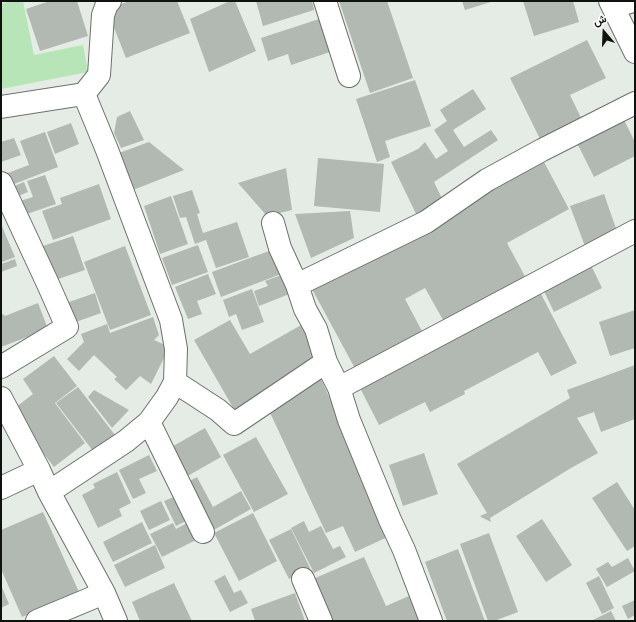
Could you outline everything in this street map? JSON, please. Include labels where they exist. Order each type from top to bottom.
[{"type":"street","points":[[1,108],[84,94],[99,75],[103,14],[107,4],[110,1]]},
{"type":"street","points":[[325,1],[349,76]]},
{"type":"street","points":[[619,3],[635,52]]},
{"type":"street","points":[[49,492],[126,441],[149,422],[167,397],[175,382],[176,349],[171,320],[107,150],[84,94]]},
{"type":"street","points":[[297,285],[426,222],[487,180],[542,150],[635,103]]},
{"type":"street","points":[[1,183],[67,327],[1,367]]},
{"type":"street","points":[[273,222],[280,248],[316,329],[326,362],[339,388],[349,420],[390,520],[404,550],[431,621]]},
{"type":"street","points":[[339,388],[635,230]]},
{"type":"street","points":[[175,382],[218,410],[234,424],[326,362]]},
{"type":"street","points":[[1,398],[49,492],[104,593],[116,621]]},
{"type":"street","points":[[149,422],[203,532]]},
{"type":"street","points":[[1,488],[39,470]]},
{"type":"street","points":[[303,579],[321,621]]},
{"type":"street","points":[[37,621],[104,593]]},
{"type":"green space","points":[[11,1],[23,1],[34,55],[83,45],[88,72],[1,89],[1,4]]},
{"type":"building","points":[[50,1],[77,1],[88,36],[40,51],[26,9]]},
{"type":"building","points":[[129,1],[177,1],[190,33],[126,58],[107,10]]},
{"type":"building","points":[[230,1],[235,1],[256,51],[209,72],[190,19]]},
{"type":"building","points":[[256,1],[312,1],[314,10],[263,26]]},
{"type":"building","points":[[339,1],[387,1],[413,78],[370,93]]},
{"type":"building","points":[[462,1],[494,1],[465,10]]},
{"type":"building","points":[[523,1],[573,1],[579,22],[534,36]]},
{"type":"building","points":[[319,19],[330,52],[291,65],[288,54],[268,61],[261,38]]},
{"type":"building","points":[[587,40],[606,78],[570,95],[584,124],[543,145],[510,78]]},
{"type":"building","points":[[415,80],[431,126],[385,141],[390,157],[377,162],[356,99]]},
{"type":"building","points":[[473,89],[486,109],[453,130],[464,147],[491,130],[498,140],[434,182],[445,205],[418,218],[391,162],[418,149],[425,142],[436,159],[448,151],[434,130],[447,121],[440,110]]},
{"type":"building","points":[[130,111],[144,140],[121,148],[114,133],[117,117]]},
{"type":"building","points":[[621,114],[635,142],[635,156],[594,177],[574,137]]},
{"type":"building","points":[[71,123],[79,144],[55,154],[47,132]]},
{"type":"building","points":[[45,132],[58,167],[9,186],[5,174],[29,165],[20,141]]},
{"type":"building","points":[[14,138],[21,155],[1,162],[1,142]]},
{"type":"building","points":[[149,142],[184,170],[133,190],[119,153]]},
{"type":"building","points":[[318,158],[384,164],[380,212],[314,206]]},
{"type":"building","points":[[544,162],[569,209],[507,243],[528,282],[447,327],[425,288],[405,299],[425,337],[358,374],[312,289]]},
{"type":"building","points":[[286,168],[292,210],[267,216],[238,183]]},
{"type":"building","points":[[45,175],[56,204],[21,216],[17,202],[33,197],[27,181]]},
{"type":"building","points":[[24,182],[28,192],[16,197],[12,187]]},
{"type":"building","points":[[99,184],[111,219],[53,240],[42,211],[62,204],[60,198]]},
{"type":"building","points":[[192,190],[200,213],[197,214],[203,233],[237,222],[249,257],[216,268],[206,240],[195,244],[186,217],[180,218],[173,196]]},
{"type":"building","points":[[604,194],[619,237],[586,249],[570,206]]},
{"type":"building","points":[[171,196],[188,244],[160,254],[144,206]]},
{"type":"building","points":[[350,211],[354,238],[311,258],[295,214]]},
{"type":"building","points":[[1,224],[15,257],[2,262],[1,260]]},
{"type":"building","points":[[73,236],[85,270],[52,281],[40,247]]},
{"type":"building","points":[[198,245],[208,272],[172,285],[162,258]]},
{"type":"building","points":[[125,246],[151,315],[110,330],[84,262]]},
{"type":"building","points":[[272,250],[281,274],[221,297],[212,272]]},
{"type":"building","points":[[15,259],[17,266],[1,272],[1,264]]},
{"type":"building","points":[[588,259],[602,288],[554,312],[540,283]]},
{"type":"building","points":[[208,274],[216,294],[197,301],[202,314],[188,319],[175,287]]},
{"type":"building","points":[[284,274],[292,293],[259,306],[254,291],[268,286],[265,281]]},
{"type":"building","points":[[252,289],[264,322],[242,330],[236,314],[229,317],[223,300]]},
{"type":"building","points":[[95,293],[101,313],[73,323],[66,303]]},
{"type":"building","points":[[541,294],[577,363],[551,376],[538,352],[464,391],[465,394],[430,412],[425,402],[379,425],[360,388]]},
{"type":"building","points":[[38,303],[48,329],[1,347],[1,313],[5,316]]},
{"type":"building","points":[[635,310],[635,348],[610,356],[599,322]]},
{"type":"building","points":[[153,317],[159,335],[154,340],[163,344],[167,352],[151,384],[140,376],[126,390],[114,379],[117,377],[94,355],[79,371],[67,359],[84,342],[81,334],[107,324],[110,333]]},
{"type":"building","points":[[230,320],[250,354],[303,324],[324,360],[235,411],[194,340]]},
{"type":"building","points":[[54,356],[77,386],[55,403],[85,443],[54,467],[11,411],[33,394],[23,379]]},
{"type":"building","points":[[635,365],[635,419],[601,432],[594,412],[577,418],[598,453],[490,518],[491,522],[480,516],[487,513],[457,464],[570,398],[567,390]]},
{"type":"building","points":[[321,379],[392,535],[355,552],[343,526],[326,533],[266,404]]},
{"type":"building","points":[[78,387],[115,435],[93,451],[56,403]]},
{"type":"building","points":[[94,390],[129,410],[112,428],[88,397]]},
{"type":"building","points":[[205,428],[221,457],[184,478],[168,449]]},
{"type":"building","points":[[256,437],[288,494],[254,512],[223,455]]},
{"type":"building","points":[[424,453],[438,494],[403,506],[389,465]]},
{"type":"building","points":[[149,455],[157,471],[139,479],[146,493],[133,499],[119,470]]},
{"type":"building","points":[[117,472],[131,503],[119,509],[122,516],[98,528],[82,495],[95,488],[93,484]]},
{"type":"building","points":[[197,477],[213,507],[241,491],[251,509],[212,531],[186,483]]},
{"type":"building","points":[[617,482],[635,510],[635,546],[627,551],[592,498]]},
{"type":"building","points":[[176,496],[188,520],[176,526],[164,501]]},
{"type":"building","points":[[161,501],[170,520],[149,530],[140,511]]},
{"type":"building","points":[[43,512],[79,592],[22,617],[1,569],[1,530]]},
{"type":"building","points":[[253,513],[277,561],[239,581],[214,533]]},
{"type":"building","points":[[542,519],[572,565],[546,582],[516,536]]},
{"type":"building","points":[[304,521],[309,532],[321,526],[333,549],[340,546],[346,557],[314,573],[291,528]]},
{"type":"building","points":[[142,522],[152,543],[113,562],[103,542]]},
{"type":"building","points":[[173,523],[176,529],[187,523],[196,540],[162,557],[150,534]]},
{"type":"building","points":[[291,529],[310,568],[289,579],[269,540]]},
{"type":"building","points":[[489,533],[518,612],[494,621],[488,621],[460,544]]},
{"type":"building","points":[[155,545],[165,568],[125,587],[114,565]]},
{"type":"building","points":[[458,549],[485,621],[447,621],[425,562]]},
{"type":"building","points":[[364,557],[386,606],[409,596],[420,621],[332,621],[313,579]]},
{"type":"building","points":[[628,558],[635,571],[607,587],[596,569],[608,562],[612,567]]},
{"type":"building","points":[[225,575],[234,593],[241,590],[248,603],[230,612],[214,581]]},
{"type":"building","points":[[599,576],[614,608],[602,614],[586,583]]},
{"type":"building","points":[[174,583],[192,621],[140,621],[132,602]]},
{"type":"building","points":[[1,585],[9,604],[1,608]]},
{"type":"building","points":[[295,593],[305,621],[255,621],[251,609]]},
{"type":"building","points":[[635,600],[635,615],[628,619],[622,606]]},
{"type":"building","points":[[611,611],[616,621],[591,621]]}]
